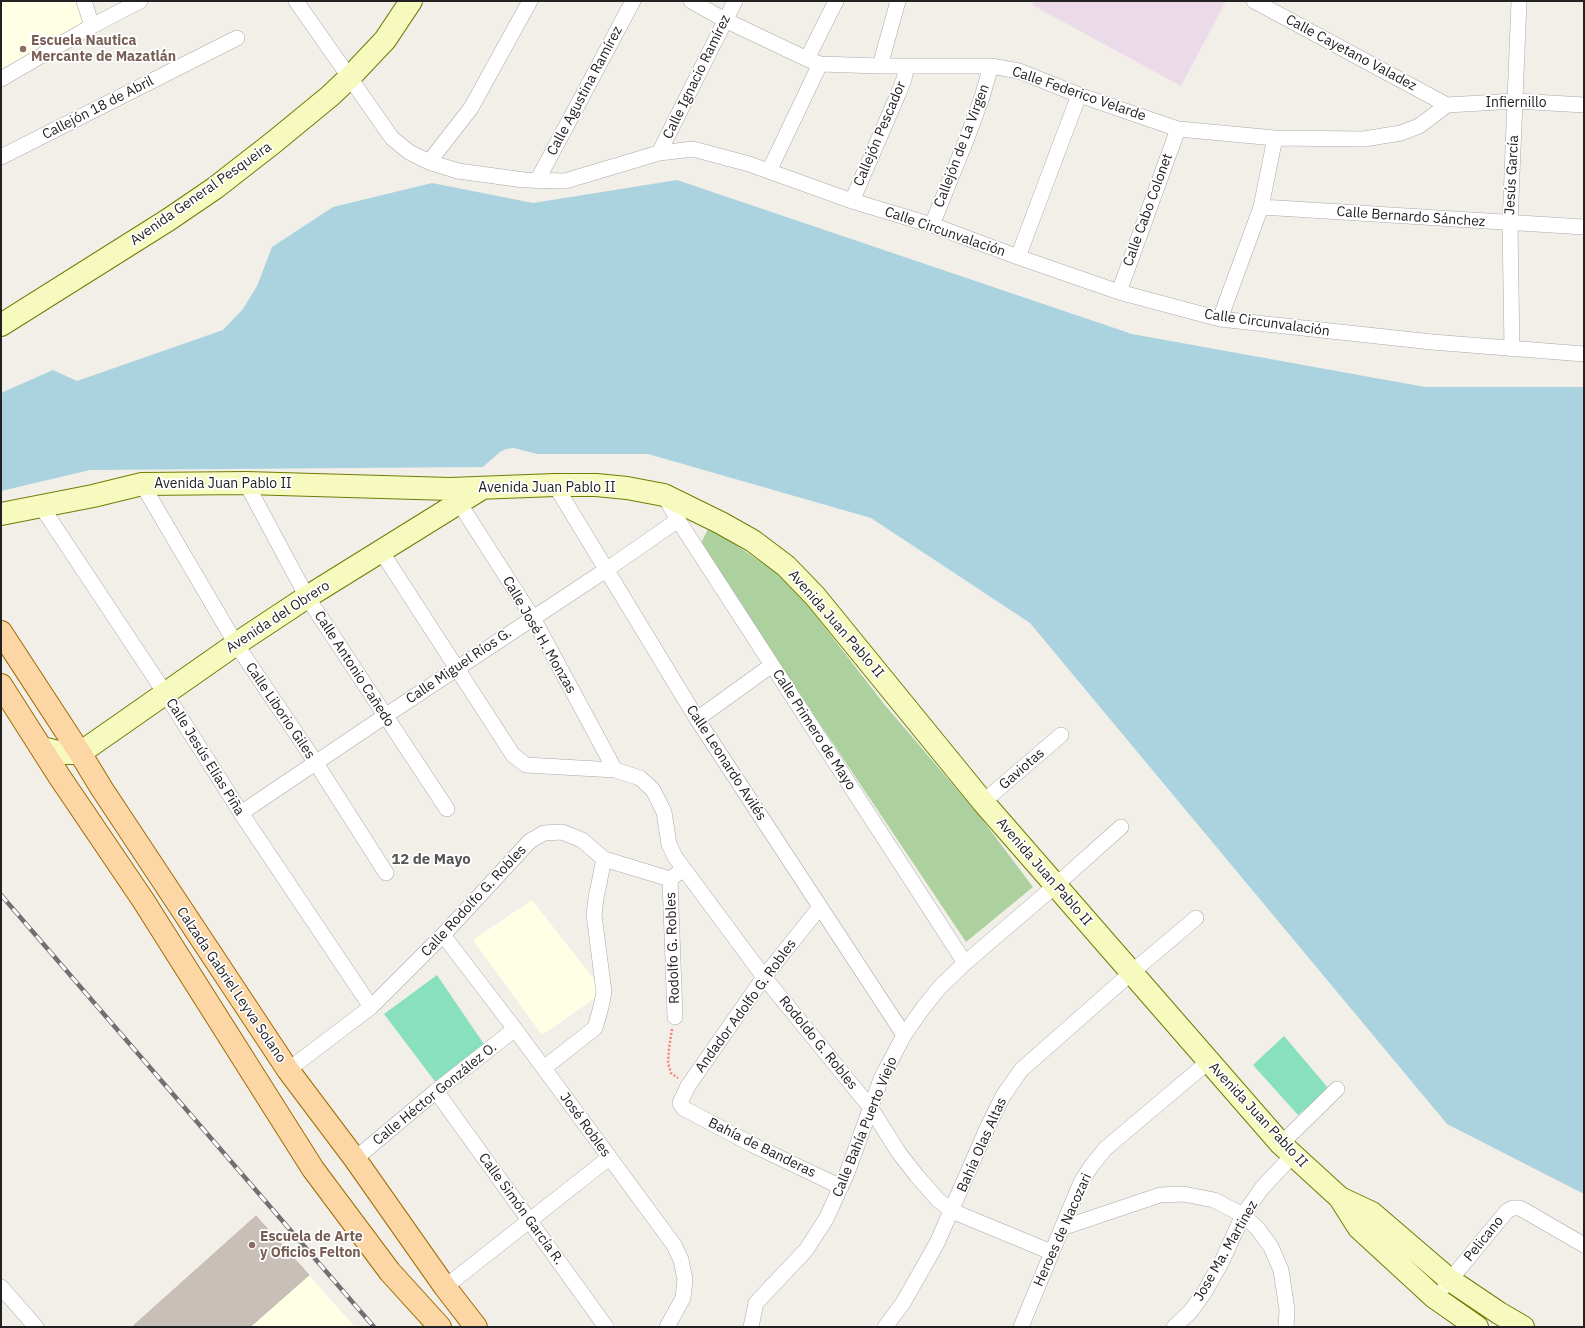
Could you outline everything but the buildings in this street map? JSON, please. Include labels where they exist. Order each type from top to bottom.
[{"type":"main road","name":"Avenida General Pesqueira","points":[[1,325],[168,220],[215,188],[274,142],[330,96],[350,77],[385,40],[411,1]]},
{"type":"main road","name":"Avenida Juan Pablo II","points":[[1,514],[93,496],[142,484],[246,483],[455,496],[482,488],[596,485],[627,488],[664,495],[721,522],[753,542],[786,566],[815,596],[983,802],[1208,1062],[1287,1150],[1340,1198],[1359,1228],[1434,1297],[1477,1327]]},
{"type":"main road","name":"Avenida del Obrero","points":[[80,753],[236,644],[307,597],[381,551],[455,496]]},
{"type":"main road","name":"Calzada Gabriel Leyva Solano","points":[[1,632],[102,789],[288,1070],[355,1159],[445,1287],[468,1324]]},
{"type":"main road","name":"Calzada Gabriel Leyva Solano","points":[[1,685],[59,776],[143,900],[313,1169],[390,1272],[440,1327]]},
{"type":"main road","points":[[42,748],[62,753],[80,753]]},
{"type":"main road","name":"Avenida Juan Pablo II","points":[[1340,1198],[1372,1213],[1450,1280],[1498,1313],[1523,1327]]},
{"type":"main road","points":[[390,1272],[419,1327]]},
{"type":"street","points":[[84,1],[92,26]]},
{"type":"street","points":[[1,79],[92,26],[140,1]]},
{"type":"street","name":"Calle Circunvalación","points":[[296,1],[392,138],[409,152],[429,162],[458,171],[537,181],[565,181],[659,153],[693,149],[769,171],[852,201],[932,225],[1018,258],[1119,292],[1220,319],[1512,349],[1584,354]]},
{"type":"street","points":[[429,162],[471,108],[530,1]]},
{"type":"street","name":"Calle Agustina Ramírez","points":[[537,181],[633,1]]},
{"type":"street","name":"Calle Federico Velarde","points":[[691,1],[725,20],[813,62],[880,66],[991,66],[1019,71],[1079,95],[1178,129],[1275,138],[1364,139],[1402,133],[1419,126],[1447,104]]},
{"type":"street","name":"Calle Ignacio Ramírez","points":[[659,153],[735,1]]},
{"type":"street","points":[[769,171],[836,1]]},
{"type":"street","points":[[880,66],[898,1]]},
{"type":"street","name":"Calle Cayetano Valadez","points":[[1254,1],[1447,104]]},
{"type":"street","name":"Jesús García","points":[[1512,349],[1510,224],[1519,1]]},
{"type":"street","name":"Callejón 18 de Abril","points":[[1,157],[237,38]]},
{"type":"street","name":"Callejón Pescador","points":[[852,201],[899,92],[907,66]]},
{"type":"street","name":"Callejón de La Virgen","points":[[932,225],[982,97],[991,66]]},
{"type":"street","points":[[1018,258],[1079,95]]},
{"type":"street","name":"Infiernillo","points":[[1447,104],[1516,101],[1584,105]]},
{"type":"street","name":"Calle Cabo Colonet","points":[[1119,292],[1178,129]]},
{"type":"street","points":[[1220,319],[1261,207],[1275,138]]},
{"type":"street","name":"Calle Bernardo Sánchez","points":[[1261,207],[1510,224],[1584,227]]},
{"type":"street","name":"Calle Antonio Cañedo","points":[[246,483],[307,597],[447,809]]},
{"type":"street","name":"Calle Liborio Giles","points":[[142,484],[236,644],[316,763],[386,873]]},
{"type":"street","name":"Calle Leonardo Avilés","points":[[555,485],[697,719],[904,1035]]},
{"type":"street","name":"Calle Primero de Mayo","points":[[664,495],[678,520],[965,963]]},
{"type":"street","name":"Calle José H. Monzas","points":[[455,496],[533,618],[615,770]]},
{"type":"street","name":"Calle Jesús Elías Piña","points":[[41,506],[165,693],[241,813],[371,1007]]},
{"type":"street","name":"Calle Miguel Ríos G.","points":[[241,813],[606,570],[678,520]]},
{"type":"street","points":[[381,551],[513,755],[519,761],[526,765],[615,770]]},
{"type":"street","points":[[697,719],[772,665]]},
{"type":"street","name":"Gaviotas","points":[[983,802],[1061,735]]},
{"type":"street","name":"Rodoldo G. Robles","points":[[615,770],[640,778],[653,790],[664,812],[669,844],[675,858],[764,977],[870,1107],[899,1153],[938,1200],[952,1211],[1051,1252]]},
{"type":"street","name":"Calle Bahía Puerto Viejo","points":[[751,1327],[756,1303],[806,1250],[826,1219],[859,1142],[870,1107],[904,1035],[940,987],[965,963],[1056,886],[1121,827]]},
{"type":"street","name":"Calle Rodolfo G. Robles","points":[[288,1070],[371,1007],[443,935],[530,841],[544,833],[562,832],[582,840],[604,859],[670,879]]},
{"type":"street","points":[[544,1068],[595,1028],[604,992],[594,915],[604,859]]},
{"type":"street","points":[[670,879],[684,869]]},
{"type":"street","name":"Rodolfo G. Robles","points":[[670,879],[675,1017]]},
{"type":"street","name":"Andador Adolfo G. Robles","points":[[682,1108],[680,1100],[688,1086],[764,977],[820,907]]},
{"type":"street","name":"Bahía Olas Altas","points":[[885,1327],[903,1303],[937,1243],[989,1124],[1003,1096],[1021,1070],[1196,918]]},
{"type":"street","name":"José Robles","points":[[443,935],[515,1028],[674,1245],[681,1260],[685,1279],[683,1298],[667,1327]]},
{"type":"street","name":"Calle Héctor González O.","points":[[355,1159],[436,1091],[515,1028]]},
{"type":"street","name":"Heroes de Nacozari","points":[[1021,1327],[1081,1182],[1092,1165],[1106,1148],[1208,1062]]},
{"type":"street","name":"Jose Ma. Martinez","points":[[1174,1327],[1190,1312],[1204,1293],[1222,1261],[1243,1215],[1287,1150],[1337,1089]]},
{"type":"street","name":"Calle Simón García R.","points":[[436,1091],[606,1327]]},
{"type":"street","name":"Bahía de Banderas","points":[[682,1108],[753,1145],[841,1187]]},
{"type":"street","points":[[445,1287],[609,1158]]},
{"type":"street","points":[[1062,1228],[1160,1195],[1183,1194],[1214,1200],[1243,1215],[1258,1229],[1271,1247],[1281,1270],[1287,1310],[1286,1327]]},
{"type":"street","name":"Pelicano","points":[[1434,1297],[1507,1211],[1513,1208],[1520,1208],[1584,1245]]},
{"type":"street","points":[[1,1287],[36,1327]]},
{"type":"path","points":[[675,1017],[669,1048],[669,1070],[688,1086]]},
{"type":"shaded area","name":"Escuela Nautica Mercante de Mazatlán","points":[[1,1],[82,1],[91,26],[1,73]]},
{"type":"shaded area","points":[[1034,1],[1226,1],[1181,86],[1032,5]]},
{"type":"shaded area","points":[[532,900],[604,992],[542,1035],[473,940]]},
{"type":"shaded area","name":"Escuela de Arte y Oficios Felton","points":[[256,1216],[355,1327],[132,1327]]},
{"type":"green space","points":[[709,527],[789,581],[884,704],[978,814],[1033,887],[966,942],[700,545]]},
{"type":"green space","points":[[437,975],[488,1050],[440,1088],[384,1014]]},
{"type":"green space","points":[[1284,1036],[1329,1089],[1298,1115],[1253,1065]]},
{"type":"water","points":[[677,180],[1132,334],[1425,387],[1584,387],[1584,1194],[1447,1124],[1030,623],[871,518],[648,454],[537,454],[514,448],[506,449],[500,452],[483,467],[90,470],[1,491],[1,393],[53,370],[77,381],[223,330],[243,309],[257,286],[272,247],[333,207],[432,183],[533,203]]},
{"type":"railway","points":[[1,895],[374,1327]]},
{"type":"place","name":"Escuela Nautica Mercante de Mazatlán","points":[[23,49]]},
{"type":"place","name":"Escuela de Arte y Oficios Felton","points":[[252,1245]]},
{"type":"district","name":"12 de Mayo","points":[[431,860]]}]
